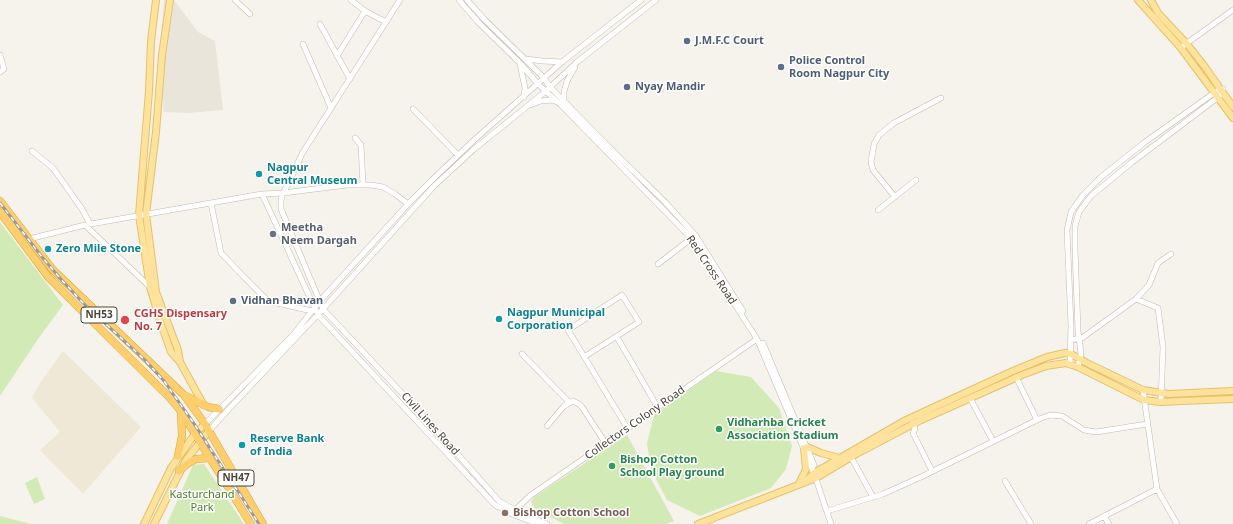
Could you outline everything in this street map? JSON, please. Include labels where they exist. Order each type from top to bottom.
[{"type":"highway","name":"NH53","points":[[0,201],[53,270],[184,395],[204,424]]},
{"type":"highway","name":"NH53","points":[[0,212],[49,278],[169,397],[180,410],[195,434]]},
{"type":"highway","points":[[184,395],[203,404],[219,409]]},
{"type":"highway","points":[[178,456],[182,436],[180,410]]},
{"type":"highway","name":"NH47","points":[[204,424],[264,524]]},
{"type":"highway","name":"NH47","points":[[195,434],[251,524]]},
{"type":"highway","points":[[179,471],[196,459],[210,458]]},
{"type":"main road","points":[[156,0],[151,41],[139,215],[150,287],[171,352],[180,362],[203,404]]},
{"type":"main road","points":[[170,0],[162,55],[157,126],[146,214],[156,292],[178,350],[180,362]]},
{"type":"main road","points":[[1138,0],[1180,48],[1233,118]]},
{"type":"main road","points":[[1151,0],[1158,13],[1187,44],[1233,106]]},
{"type":"main road","points":[[146,124],[157,126]]},
{"type":"main road","points":[[698,524],[806,482],[840,458],[904,421],[981,385],[1047,357],[1065,353],[1071,354],[1142,390],[1162,394],[1233,391]]},
{"type":"main road","points":[[816,475],[913,424],[1016,377],[1046,366],[1066,363],[1070,364],[1144,400],[1161,402],[1233,399]]},
{"type":"main road","points":[[144,524],[178,456],[204,424]]},
{"type":"main road","points":[[154,524],[179,471],[209,431]]},
{"type":"main road","points":[[799,484],[806,469],[806,447],[840,458]]},
{"type":"street","points":[[235,0],[250,14]]},
{"type":"street","points":[[352,0],[365,11],[386,22]]},
{"type":"street","points":[[323,309],[281,209],[281,200],[303,152],[400,0]]},
{"type":"street","name":"Red Cross Road","points":[[459,0],[479,23],[520,63],[538,84],[563,103],[692,238],[757,339],[806,447],[829,511]]},
{"type":"street","points":[[467,0],[485,20],[544,78],[563,103]]},
{"type":"street","points":[[204,424],[293,335],[313,309],[408,204],[458,155],[562,62],[641,0]]},
{"type":"street","points":[[209,431],[318,315],[434,186],[473,150],[524,107],[546,91],[577,62],[656,0]]},
{"type":"street","points":[[1180,48],[1233,10]]},
{"type":"street","points":[[337,56],[365,11]]},
{"type":"street","points":[[320,24],[350,79]]},
{"type":"street","points":[[303,44],[331,108]]},
{"type":"street","points":[[0,55],[4,69],[0,72]]},
{"type":"street","points":[[525,59],[562,62]]},
{"type":"street","points":[[563,103],[567,81],[577,62]]},
{"type":"street","points":[[520,63],[525,88],[524,97]]},
{"type":"street","points":[[1070,364],[1071,326],[1067,230],[1071,212],[1082,195],[1101,177],[1145,142],[1222,91]]},
{"type":"street","points":[[1078,367],[1081,352],[1079,339],[1075,226],[1079,212],[1095,192],[1216,95]]},
{"type":"street","points":[[895,197],[873,170],[871,162],[874,144],[879,135],[894,123],[941,98]]},
{"type":"street","points":[[524,107],[541,100],[552,100],[563,103]]},
{"type":"street","points":[[413,109],[458,155]]},
{"type":"street","points":[[355,138],[361,145],[363,185]]},
{"type":"street","points":[[32,151],[53,168],[82,209],[87,224],[156,292]]},
{"type":"street","points":[[624,166],[665,202],[696,236],[724,278],[764,346],[806,447]]},
{"type":"street","points":[[878,210],[916,180]]},
{"type":"street","points":[[29,239],[87,224],[139,215],[262,194],[331,187],[363,185],[383,187],[408,204]]},
{"type":"street","points":[[262,194],[313,309],[318,315],[495,505],[514,515],[538,524]]},
{"type":"street","points":[[211,203],[221,253],[246,279],[268,301],[313,309]]},
{"type":"street","points":[[658,264],[692,238]]},
{"type":"street","points":[[1070,340],[1082,338],[1136,299],[1149,285],[1158,263],[1172,254]]},
{"type":"street","points":[[584,356],[639,322],[622,295],[568,330],[628,429]]},
{"type":"street","points":[[1136,299],[1158,308],[1163,347],[1161,402]]},
{"type":"street","name":"Civil Lines Road","points":[[323,309],[431,424],[499,501],[515,510],[547,524]]},
{"type":"street","points":[[617,337],[658,408]]},
{"type":"street","name":"Collectors Colony Road","points":[[515,510],[531,495],[757,339]]},
{"type":"street","points":[[522,354],[569,402]]},
{"type":"street","points":[[1016,377],[1037,420]]},
{"type":"street","points":[[1142,390],[1158,489],[1177,524]]},
{"type":"street","points":[[970,398],[993,441]]},
{"type":"street","points":[[547,426],[569,402],[573,401],[582,407],[606,444]]},
{"type":"street","points":[[829,511],[873,497],[932,471],[1050,415],[1062,416],[1084,430],[1096,432],[1147,424]]},
{"type":"street","points":[[913,424],[915,429],[914,432],[932,471]]},
{"type":"street","points":[[851,457],[873,497]]},
{"type":"street","points":[[1005,481],[1031,524]]},
{"type":"street","points":[[1089,524],[1158,489]]},
{"type":"street","points":[[829,511],[832,524]]},
{"type":"street","points":[[829,511],[835,524]]},
{"type":"street","points":[[1104,516],[1109,524]]},
{"type":"shaded area","points":[[164,0],[174,0],[198,32],[215,41],[223,110],[188,113],[164,112],[159,67]]},
{"type":"shaded area","points":[[63,351],[141,427],[83,494],[40,450],[60,432],[32,398],[40,383]]},
{"type":"green space","points":[[0,222],[63,305],[38,339],[0,396]]},
{"type":"green space","name":"Vidharhba Cricket Association Stadium","points":[[716,371],[751,377],[779,408],[792,446],[786,469],[771,488],[700,516],[667,500],[651,470],[647,443],[654,415]]},
{"type":"green space","name":"Bishop Cotton School Play ground","points":[[627,435],[674,521],[666,524],[564,524],[535,509],[531,502],[534,497]]},
{"type":"green space","name":"Kasturchand Park","points":[[204,464],[244,524],[167,524],[193,465]]},
{"type":"green space","points":[[37,477],[45,499],[34,504],[25,483]]},
{"type":"green space","points":[[0,516],[31,524],[0,524]]},
{"type":"railway","points":[[0,203],[59,277],[83,303],[145,360],[164,381],[195,425],[259,524]]},
{"type":"place","name":"J.M.F.C Court","points":[[687,41]]},
{"type":"place","name":"Police Control Room Nagpur City","points":[[781,67]]},
{"type":"place","name":"Nyay Mandir","points":[[627,87]]},
{"type":"place","name":"Nagpur Central Museum","points":[[259,174]]},
{"type":"place","name":"Meetha Neem Dargah","points":[[273,234]]},
{"type":"place","name":"Zero Mile Stone","points":[[48,249]]},
{"type":"place","name":"Vidhan Bhavan","points":[[233,301]]},
{"type":"place","name":"Nagpur Municipal Corporation","points":[[499,319]]},
{"type":"place","name":"CGHS Dispensary No. 7","points":[[125,320]]},
{"type":"place","name":"Vidharhba Cricket Association Stadium","points":[[719,429]]},
{"type":"place","name":"Reserve Bank of India","points":[[242,445]]},
{"type":"place","name":"Bishop Cotton School Play ground","points":[[612,466]]},
{"type":"place","name":"Bishop Cotton School","points":[[505,513]]}]
